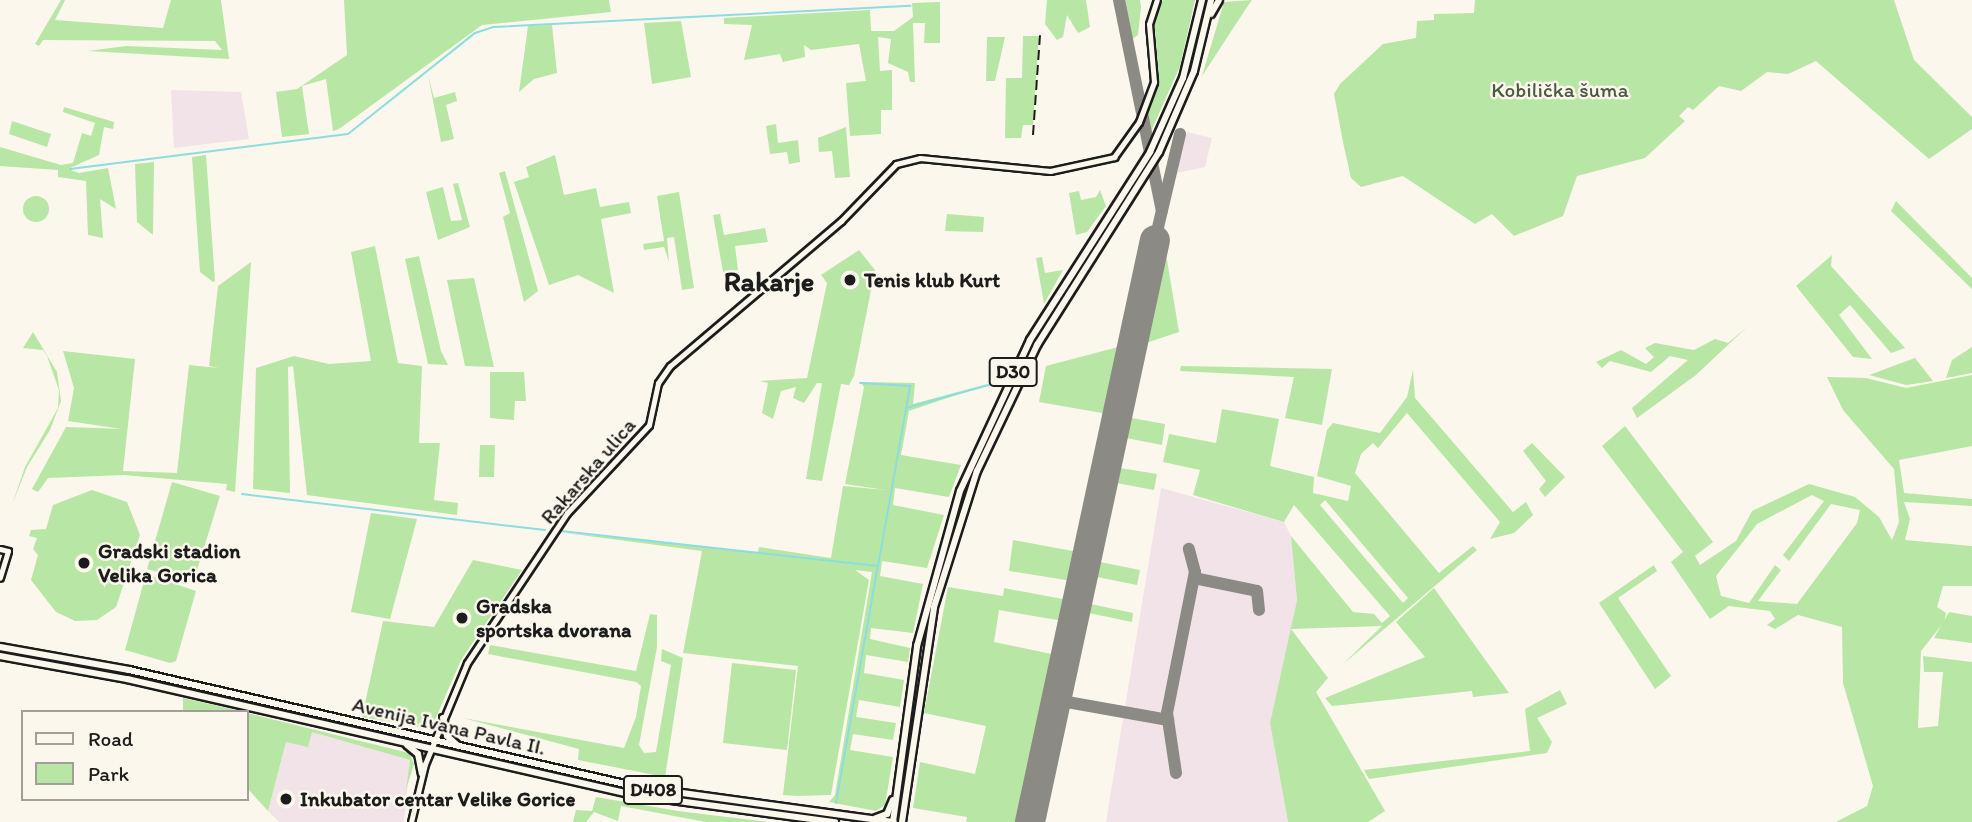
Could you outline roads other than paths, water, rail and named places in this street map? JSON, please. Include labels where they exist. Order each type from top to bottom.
[{"type":"main road","name":"Rakarska ulica","points":[[443,718],[467,663],[548,541],[572,507],[649,425],[658,383],[670,366],[841,221],[896,164],[920,158],[1054,171],[1101,163],[1118,154],[1139,121],[1154,82],[1149,24],[1157,0]]},
{"type":"main road","name":"D30","points":[[894,822],[918,646],[964,479],[1030,340],[1150,152],[1183,78],[1202,0]]},
{"type":"main road","name":"D30","points":[[902,822],[934,607],[977,471],[1037,345],[1159,152],[1199,53],[1210,0]]},
{"type":"main road","points":[[1199,53],[1219,0]]},
{"type":"main road","points":[[0,549],[8,551],[0,578]]},
{"type":"main road","name":"Avenija Ivana Pavla II.","points":[[2,646],[140,673],[634,795],[835,822]]},
{"type":"main road","name":"Avenija Ivana Pavla II.","points":[[0,656],[403,742],[460,748],[638,787],[894,822]]},
{"type":"main road","points":[[411,822],[422,774],[443,718]]},
{"type":"main road","points":[[443,718],[447,736],[460,748]]},
{"type":"main road","points":[[403,742],[418,754],[422,774]]},
{"type":"main road","points":[[871,818],[887,814],[897,792]]},
{"type":"waterway","points":[[70,169],[348,134],[475,33],[493,27],[910,6]]},
{"type":"waterway","points":[[561,531],[878,566],[910,386],[860,383]]},
{"type":"waterway","points":[[906,408],[989,385]]},
{"type":"waterway","points":[[242,494],[545,530]]},
{"type":"waterway","points":[[836,803],[878,566]]},
{"type":"railway","points":[[1033,135],[1040,35]]},
{"type":"place","name":"Tenis klub Kurt","points":[[850,280]]},
{"type":"place","name":"Gradski stadion Velika Gorica","points":[[84,563]]},
{"type":"place","name":"Gradska sportska dvorana","points":[[462,618]]},
{"type":"place","name":"Inkubator centar Velike Gorice","points":[[286,799]]},
{"type":"district","name":"Rakarje","points":[[769,281]]},
{"type":"park label","name":"Kobilička šuma","points":[[1560,90]]}]
